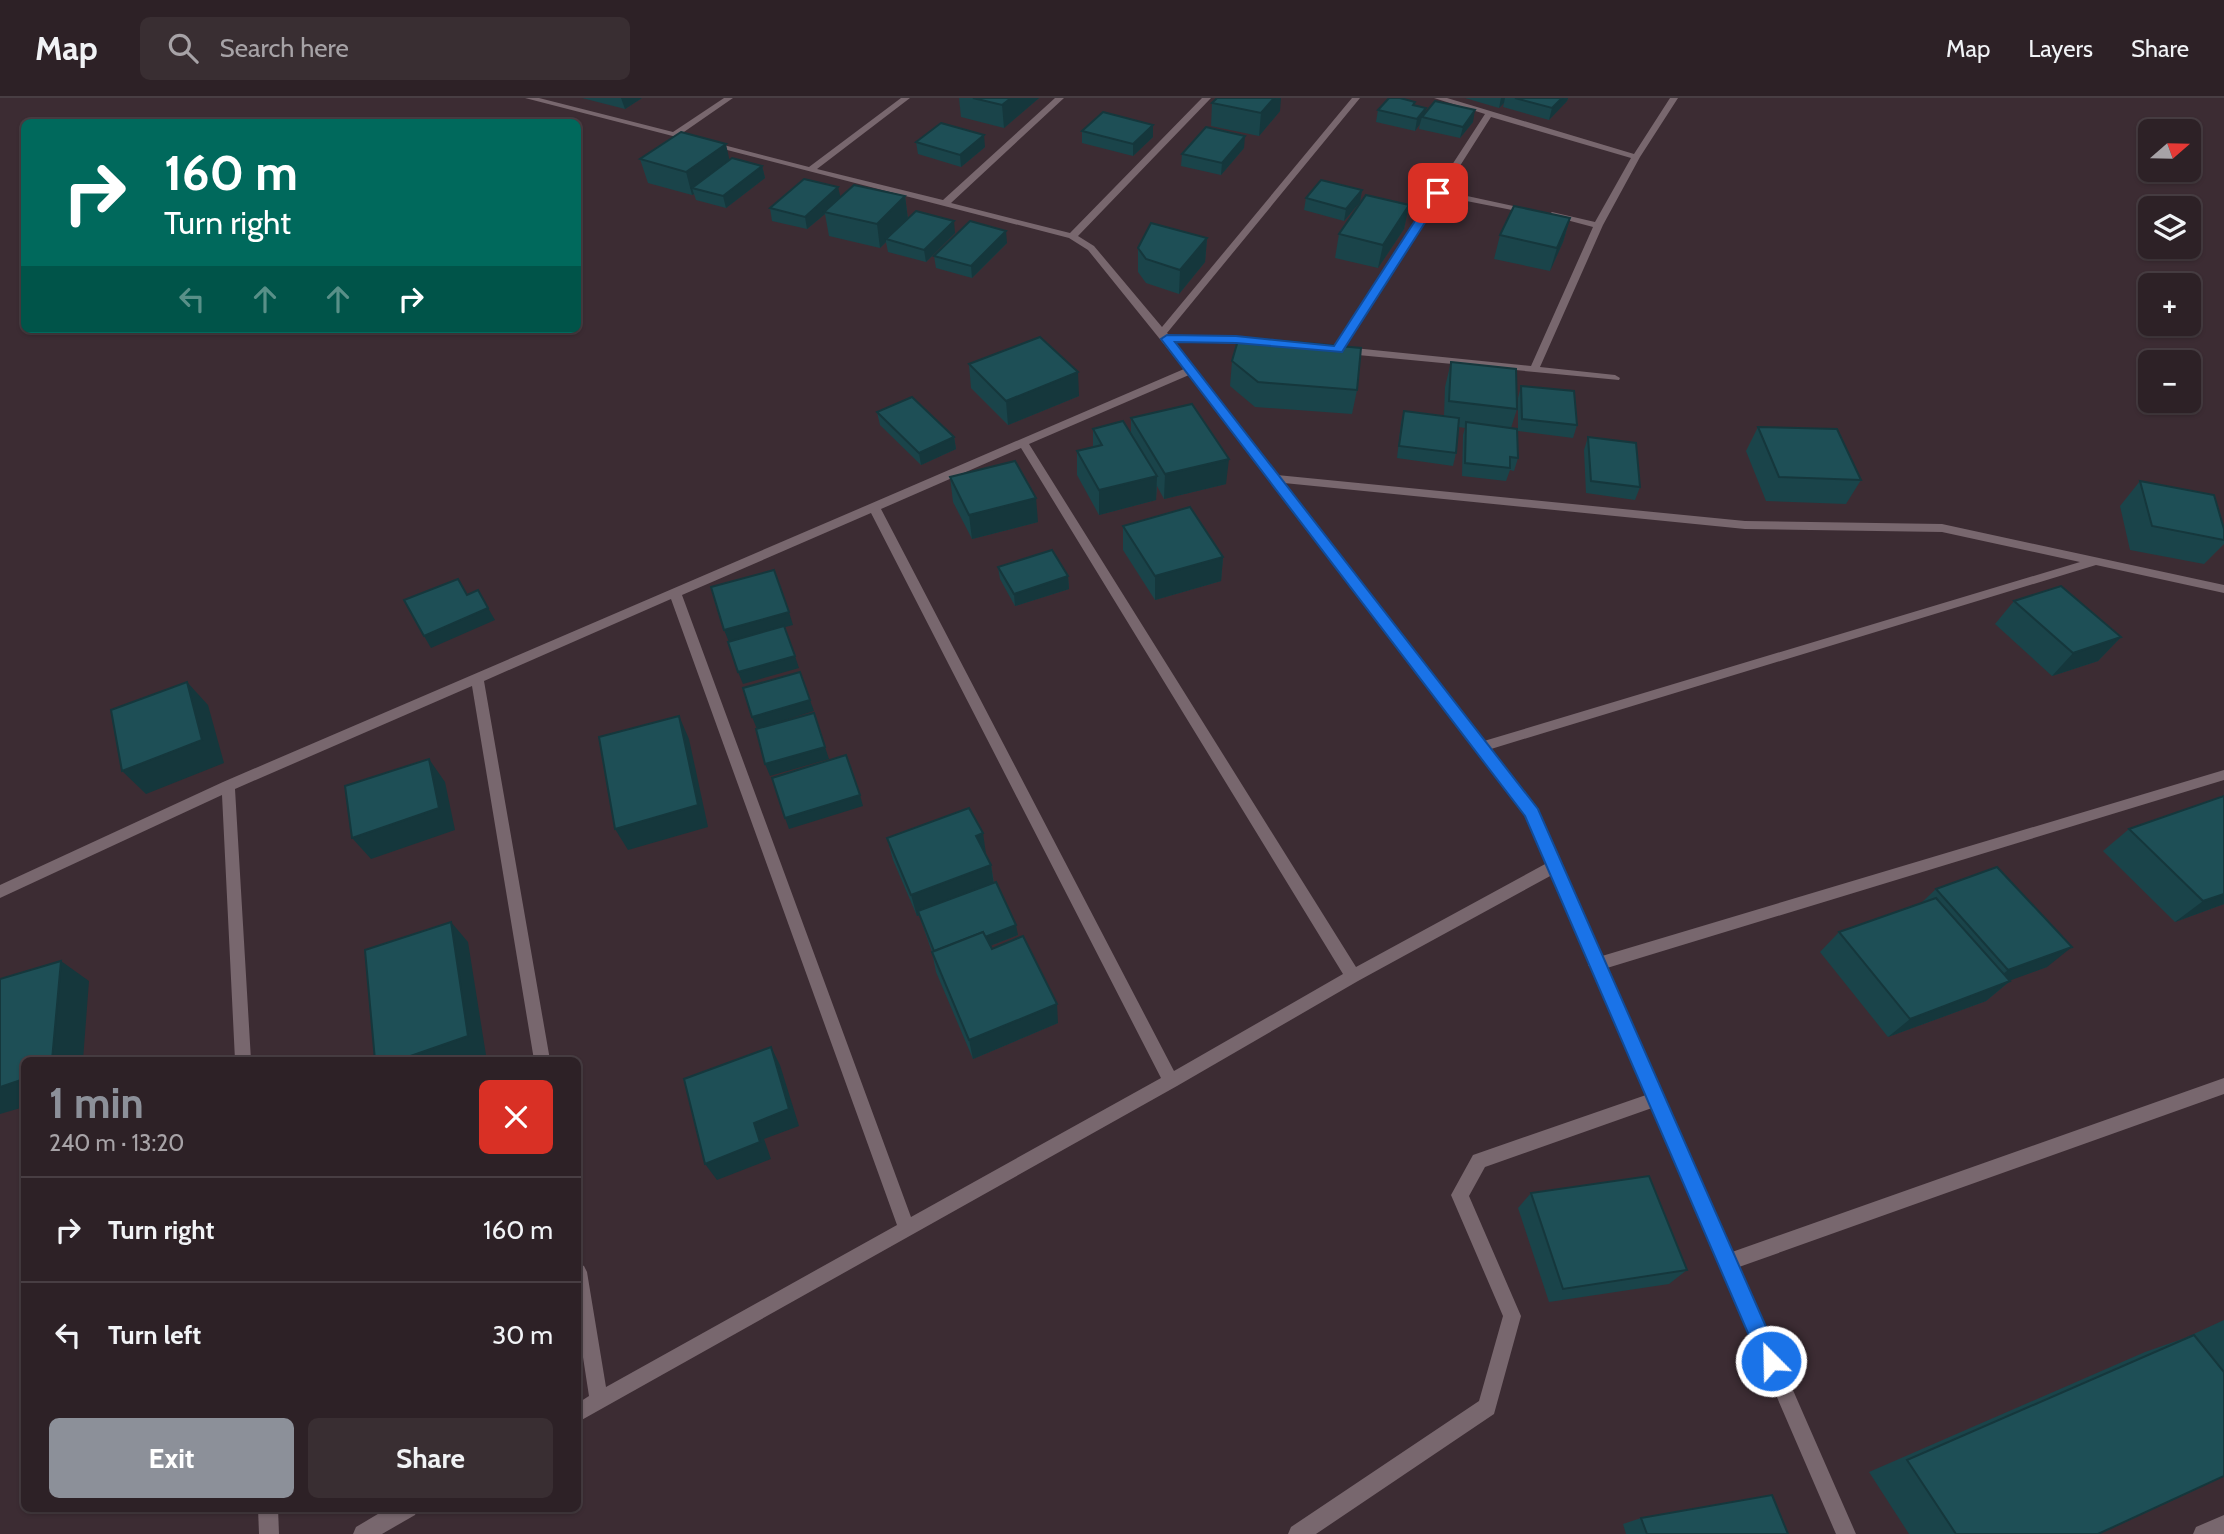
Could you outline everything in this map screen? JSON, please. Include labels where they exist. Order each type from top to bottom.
[{"type":"street","points":[[529,98],[553,101],[674,135],[1072,236],[1091,248],[1191,370],[1532,813],[1553,867],[1846,1534]]},
{"type":"street","points":[[674,135],[729,98]]},
{"type":"street","points":[[810,170],[906,98]]},
{"type":"street","points":[[944,204],[1060,98]]},
{"type":"street","points":[[1072,236],[1207,98]]},
{"type":"street","points":[[1164,336],[1356,98]]},
{"type":"street","points":[[1438,98],[1636,157]]},
{"type":"street","points":[[1534,370],[1598,225],[1636,157],[1674,98]]},
{"type":"street","points":[[1338,350],[1489,114]]},
{"type":"street","points":[[1438,193],[1598,225]]},
{"type":"street","points":[[1164,336],[1262,342]]},
{"type":"street","points":[[1325,349],[1615,378]]},
{"type":"street","points":[[0,892],[228,786],[1191,370]]},
{"type":"street","points":[[1023,443],[1353,976]]},
{"type":"street","points":[[1272,478],[1745,525],[1942,528],[2224,589]]},
{"type":"street","points":[[874,507],[1171,1081]]},
{"type":"street","points":[[1481,747],[2095,561]]},
{"type":"street","points":[[675,593],[907,1228]]},
{"type":"street","points":[[477,678],[541,1057]]},
{"type":"street","points":[[1597,965],[2224,775]]},
{"type":"street","points":[[228,786],[243,1057]]},
{"type":"street","points":[[581,1411],[1171,1081],[1353,976],[1553,867]]},
{"type":"street","points":[[1728,1262],[2224,1086]]},
{"type":"street","points":[[1298,1534],[1487,1407],[1512,1316],[1460,1195],[1479,1161],[1656,1099]]},
{"type":"street","points":[[581,1290],[599,1400]]},
{"type":"street","points":[[268,1512],[270,1534]]},
{"type":"street","points":[[363,1534],[401,1512]]},
{"type":"street","points":[[2203,1534],[2224,1525]]},
{"type":"building","points":[[973,98],[1011,98],[1002,105]]},
{"type":"building","points":[[1217,98],[1274,98],[1261,113],[1212,103]]},
{"type":"building","points":[[1389,98],[1415,102],[1413,105],[1426,108],[1417,119],[1378,110]]},
{"type":"building","points":[[1515,98],[1562,98],[1552,108]]},
{"type":"building","points":[[1435,101],[1475,110],[1463,127],[1422,117]]},
{"type":"building","points":[[1103,112],[1153,125],[1133,144],[1082,131]]},
{"type":"building","points":[[941,123],[984,135],[960,155],[916,142]]},
{"type":"building","points":[[1206,127],[1245,136],[1222,163],[1182,154]]},
{"type":"building","points":[[681,132],[726,144],[686,172],[640,159]]},
{"type":"building","points":[[732,158],[762,166],[723,196],[692,188]]},
{"type":"building","points":[[804,179],[838,187],[805,217],[770,208]]},
{"type":"building","points":[[1321,180],[1362,190],[1346,209],[1306,198]]},
{"type":"building","points":[[854,185],[905,196],[877,224],[824,212]]},
{"type":"building","points":[[1366,195],[1409,205],[1383,245],[1339,234]]},
{"type":"building","points":[[1514,206],[1570,218],[1557,248],[1500,235]]},
{"type":"building","points":[[916,211],[954,221],[924,250],[886,239]]},
{"type":"building","points":[[970,221],[1006,231],[971,266],[934,256]]},
{"type":"building","points":[[1151,223],[1207,238],[1180,270],[1146,259],[1138,248]]},
{"type":"building","points":[[1040,337],[1078,372],[1006,401],[969,364]]},
{"type":"building","points":[[1239,337],[1361,348],[1357,390],[1258,382],[1232,361]]},
{"type":"building","points":[[1451,362],[1516,369],[1517,409],[1449,401]]},
{"type":"building","points":[[1521,386],[1574,391],[1577,425],[1522,419]]},
{"type":"building","points":[[912,397],[954,437],[919,453],[877,412]]},
{"type":"building","points":[[1192,404],[1229,459],[1165,474],[1131,418]]},
{"type":"building","points":[[1404,411],[1459,418],[1456,453],[1399,446]]},
{"type":"building","points":[[1123,421],[1157,476],[1099,490],[1077,451],[1102,445],[1093,429]]},
{"type":"building","points":[[1466,422],[1517,429],[1518,458],[1510,457],[1510,468],[1465,463]]},
{"type":"building","points":[[1758,427],[1837,429],[1861,480],[1779,477]]},
{"type":"building","points":[[1588,437],[1636,443],[1640,487],[1591,481]]},
{"type":"building","points":[[1015,461],[1036,498],[969,515],[950,477]]},
{"type":"building","points":[[2140,481],[2214,495],[2224,529],[2224,540],[2152,526]]},
{"type":"building","points":[[1190,507],[1223,557],[1155,576],[1123,526]]},
{"type":"building","points":[[1052,550],[1068,576],[1014,594],[998,567]]},
{"type":"building","points":[[774,570],[789,612],[724,630],[711,587]]},
{"type":"building","points":[[458,579],[467,595],[478,590],[488,608],[424,636],[404,600]]},
{"type":"building","points":[[2061,586],[2121,637],[2073,653],[2014,601]]},
{"type":"building","points":[[784,626],[795,656],[738,672],[728,642]]},
{"type":"building","points":[[800,672],[810,700],[752,717],[743,688]]},
{"type":"building","points":[[187,682],[202,740],[122,771],[111,710]]},
{"type":"building","points":[[814,713],[825,747],[765,764],[756,729]]},
{"type":"building","points":[[679,716],[698,805],[615,829],[599,737]]},
{"type":"building","points":[[846,755],[860,795],[785,818],[772,778]]},
{"type":"building","points":[[429,759],[439,808],[352,838],[345,786]]},
{"type":"building","points":[[2224,796],[2224,894],[2203,901],[2129,829]]},
{"type":"building","points":[[969,808],[983,833],[976,836],[991,865],[911,895],[887,838]]},
{"type":"building","points":[[1997,867],[2072,947],[2008,970],[1936,889]]},
{"type":"building","points":[[996,882],[1016,925],[985,937],[983,932],[934,951],[918,911]]},
{"type":"building","points":[[1936,898],[2010,981],[1910,1019],[1839,932]]},
{"type":"building","points":[[451,922],[468,1036],[408,1057],[375,1057],[365,950]]},
{"type":"building","points":[[983,932],[992,949],[1023,936],[1057,1004],[969,1040],[932,952]]},
{"type":"building","points":[[61,961],[52,1057],[21,1057],[21,1080],[0,1087],[0,979]]},
{"type":"building","points":[[771,1047],[789,1109],[754,1123],[760,1142],[705,1164],[684,1079]]},
{"type":"building","points":[[1649,1176],[1687,1270],[1563,1289],[1531,1193]]},
{"type":"building","points":[[2194,1335],[2224,1372],[2224,1476],[2098,1534],[1956,1534],[1907,1460]]},
{"type":"building","points":[[1772,1495],[1788,1534],[1647,1534],[1641,1518]]},
{"type":"route","points":[[1438,193],[1338,350],[1236,339],[1167,339],[1532,813],[1553,867],[1771,1361]]}]
